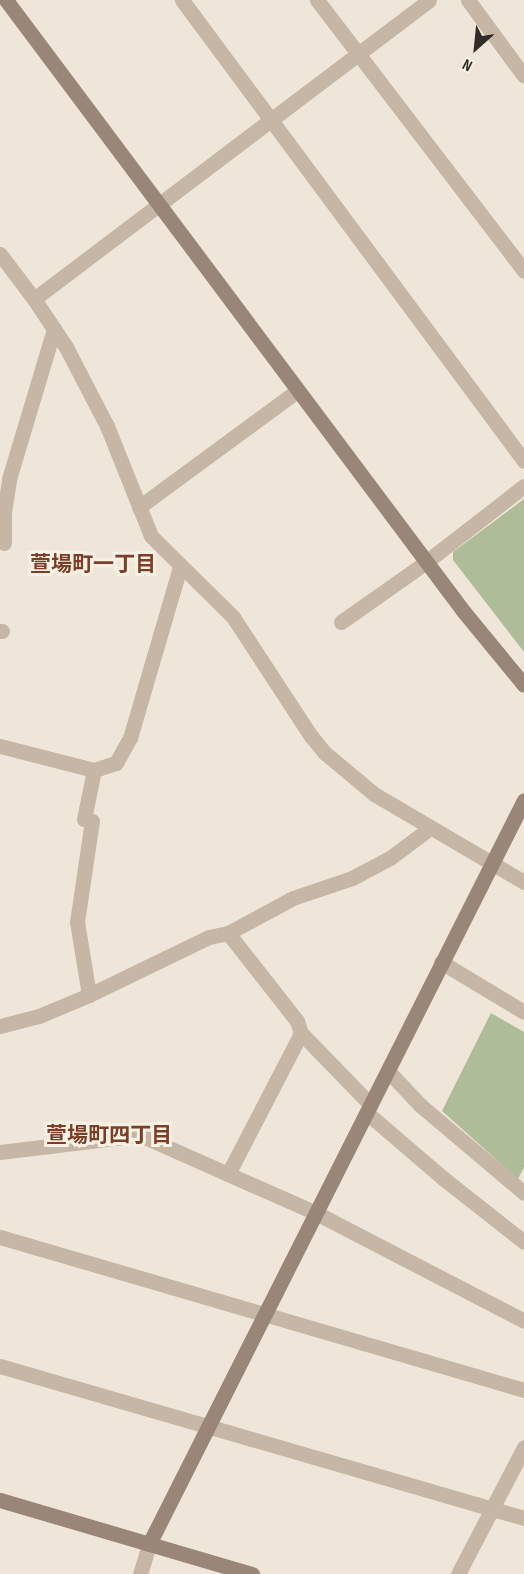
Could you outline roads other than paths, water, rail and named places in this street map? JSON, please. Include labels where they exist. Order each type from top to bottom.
[{"type":"street","points":[[6,0],[426,562],[524,685]]},
{"type":"street","points":[[182,0],[524,461]]},
{"type":"street","points":[[317,0],[359,52],[524,271]]},
{"type":"street","points":[[34,299],[160,206],[270,119],[429,0]]},
{"type":"street","points":[[468,0],[524,76]]},
{"type":"street","points":[[0,254],[54,329],[107,426],[151,536],[233,617],[311,736],[325,753],[374,794],[524,882]]},
{"type":"street","points":[[4,543],[4,512],[9,479],[54,329]]},
{"type":"street","points":[[139,507],[298,390]]},
{"type":"street","points":[[341,622],[426,562],[524,486]]},
{"type":"street","points":[[0,746],[94,770],[116,763],[130,738],[180,567]]},
{"type":"street","points":[[89,995],[77,922],[92,821],[84,819],[94,770]]},
{"type":"street","points":[[140,1574],[149,1544],[207,1427],[524,800]]},
{"type":"street","points":[[0,1026],[39,1016],[89,995],[209,938],[228,933],[293,898],[352,878],[390,858],[430,828]]},
{"type":"street","points":[[228,933],[297,1021],[301,1033],[369,1109],[444,1179],[524,1242]]},
{"type":"street","points":[[441,962],[524,1012]]},
{"type":"street","points":[[228,1174],[301,1033]]},
{"type":"street","points":[[388,1071],[420,1105],[522,1185]]},
{"type":"street","points":[[0,1152],[141,1135],[316,1213],[524,1321]]},
{"type":"street","points":[[0,1237],[524,1390]]},
{"type":"street","points":[[0,1366],[524,1518]]},
{"type":"street","points":[[458,1574],[524,1447]]},
{"type":"street","points":[[0,1500],[252,1574]]},
{"type":"district","name":"萱場町一丁目","points":[[93,565]]},
{"type":"district","name":"萱場町四丁目","points":[[109,1136]]}]
